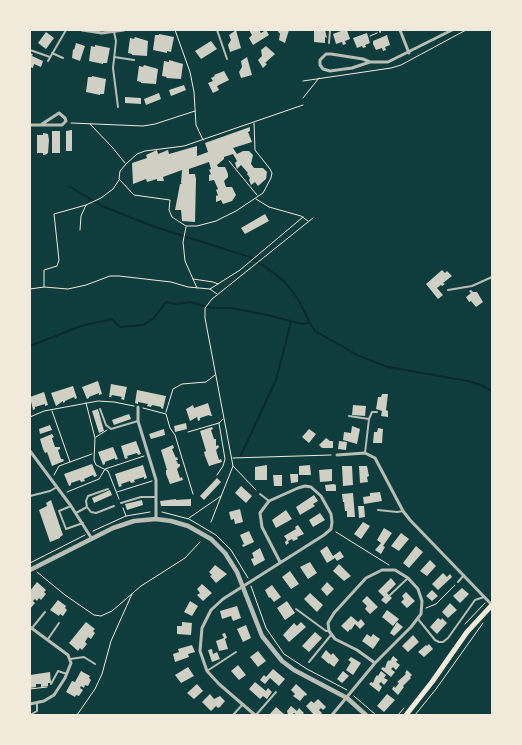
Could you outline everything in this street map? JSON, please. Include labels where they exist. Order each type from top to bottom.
[{"type":"main road","points":[[406,715],[467,632],[492,605]]},
{"type":"street","points":[[82,30],[102,33],[124,30]]},
{"type":"street","points":[[400,30],[409,53]]},
{"type":"street","points":[[370,62],[363,59],[326,54],[320,60],[320,65],[323,69],[330,71],[352,68],[370,62],[388,62],[452,30]]},
{"type":"street","points":[[30,125],[60,125],[66,121],[63,114],[59,113],[42,124]]},
{"type":"street","points":[[138,407],[138,421],[156,480],[156,519]]},
{"type":"street","points":[[30,451],[76,513],[92,539]]},
{"type":"street","points":[[337,455],[365,453],[375,458],[403,511],[410,520],[492,605]]},
{"type":"street","points":[[256,715],[219,684],[207,671],[200,651],[202,628],[216,605],[249,581],[280,562],[324,535],[331,529],[331,514],[321,496],[311,487],[298,488],[269,501],[260,513],[260,520],[280,562]]},
{"type":"street","points":[[31,569],[112,528],[129,522],[156,519],[171,520],[188,526],[211,539],[232,563],[262,636],[282,661],[294,670],[347,698],[366,715]]},
{"type":"street","points":[[332,715],[375,663],[418,619],[423,609],[418,590],[408,578],[394,570],[376,572],[361,582],[330,618],[328,631],[331,635],[358,650],[375,663]]},
{"type":"street","points":[[30,704],[37,704],[54,695],[67,674],[70,659],[68,655],[31,627]]},
{"type":"lane","points":[[48,61],[66,30]]},
{"type":"lane","points":[[217,30],[227,59]]},
{"type":"lane","points":[[329,43],[330,30]]},
{"type":"lane","points":[[114,32],[116,41],[113,68],[118,107]]},
{"type":"lane","points":[[30,50],[50,57]]},
{"type":"lane","points":[[52,53],[63,58]]},
{"type":"lane","points":[[114,57],[134,60]]},
{"type":"lane","points":[[448,290],[472,286],[492,277]]},
{"type":"lane","points":[[100,408],[108,428],[138,421]]},
{"type":"lane","points":[[365,453],[369,419],[372,412],[377,412]]},
{"type":"lane","points":[[349,416],[369,419]]},
{"type":"lane","points":[[30,496],[50,491],[57,487]]},
{"type":"lane","points":[[108,489],[88,496],[86,501],[87,507],[90,512],[96,513],[114,506]]},
{"type":"lane","points":[[260,494],[269,501]]},
{"type":"lane","points":[[121,503],[141,498],[157,498]]},
{"type":"lane","points":[[71,506],[60,511],[66,529],[83,523]]},
{"type":"lane","points":[[76,513],[87,507]]},
{"type":"lane","points":[[378,510],[403,511]]},
{"type":"lane","points":[[458,582],[464,575]]},
{"type":"lane","points":[[390,595],[408,578]]},
{"type":"lane","points":[[418,619],[436,640],[443,642],[448,638],[475,600],[487,598]]},
{"type":"lane","points":[[296,609],[328,631]]},
{"type":"lane","points":[[31,627],[45,612]]},
{"type":"lane","points":[[48,639],[59,623]]},
{"type":"lane","points":[[309,662],[331,635]]},
{"type":"lane","points":[[207,671],[236,652]]},
{"type":"lane","points":[[70,659],[84,657],[95,664]]},
{"type":"lane","points":[[52,684],[58,671],[67,674]]},
{"type":"lane","points":[[256,715],[276,692]]},
{"type":"lane","points":[[30,715],[37,711],[37,704]]},
{"type":"lane","points":[[233,715],[243,704]]},
{"type":"path","points":[[176,30],[190,72],[194,92],[196,125],[203,140]]},
{"type":"path","points":[[417,51],[419,55]]},
{"type":"path","points":[[303,98],[320,78]]},
{"type":"path","points":[[44,287],[44,270],[56,266],[59,260],[54,214],[86,205],[106,195],[113,189],[119,179],[120,171],[137,154],[145,151],[184,146],[303,105]]},
{"type":"path","points":[[66,121],[70,123],[143,126],[195,111]]},
{"type":"path","points":[[90,123],[90,126],[112,147],[126,164]]},
{"type":"path","points":[[119,179],[134,195],[170,200],[169,210],[172,217],[186,226],[197,226],[216,221],[236,211],[262,193],[271,178],[272,173],[255,150],[254,123]]},
{"type":"path","points":[[229,161],[256,197],[269,207],[303,217],[308,221]]},
{"type":"path","points":[[80,230],[81,216],[86,205]]},
{"type":"path","points":[[210,289],[240,270],[303,217]]},
{"type":"path","points":[[211,522],[233,466],[204,312],[207,305],[218,294],[313,218]]},
{"type":"path","points":[[186,226],[183,242],[185,261],[197,288]]},
{"type":"path","points":[[30,289],[44,287],[68,289],[86,285],[110,276],[118,276],[210,289],[218,294]]},
{"type":"path","points":[[192,279],[218,284]]},
{"type":"path","points":[[166,414],[169,396],[173,388],[182,384],[206,382],[216,374]]},
{"type":"path","points":[[86,403],[95,438],[93,454],[96,465],[99,468],[105,468],[140,457]]},
{"type":"path","points":[[52,411],[70,462]]},
{"type":"path","points":[[188,432],[224,419]]},
{"type":"path","points":[[217,475],[225,459],[219,422]]},
{"type":"path","points":[[95,438],[106,432],[108,428]]},
{"type":"path","points":[[52,481],[58,468],[93,454]]},
{"type":"path","points":[[232,458],[337,455]]},
{"type":"path","points":[[233,466],[260,494]]},
{"type":"path","points":[[105,468],[108,471],[126,516]]},
{"type":"path","points":[[63,495],[68,491],[99,479],[105,468]]},
{"type":"path","points":[[117,492],[156,480]]},
{"type":"path","points":[[189,519],[192,515],[222,496]]},
{"type":"path","points":[[30,563],[126,516],[156,511],[189,519],[227,544],[244,568],[266,628],[284,654],[351,693],[376,715]]},
{"type":"path","points":[[331,529],[387,563],[394,570]]},
{"type":"path","points":[[31,569],[98,617],[112,611],[141,586],[185,558],[200,542]]},
{"type":"path","points":[[423,609],[430,608],[436,604],[458,582]]},
{"type":"path","points":[[77,715],[95,689],[102,674],[111,641],[132,593]]},
{"type":"path","points":[[415,715],[436,690],[486,620]]},
{"type":"path","points":[[30,689],[46,687],[52,684]]},
{"type":"building","points":[[236,30],[241,48],[230,52],[228,45],[231,40],[229,35]]},
{"type":"building","points":[[249,30],[259,30],[261,33],[266,30],[269,35],[253,45],[249,38],[252,35]]},
{"type":"building","points":[[277,30],[289,30],[285,43],[279,40],[280,34]]},
{"type":"building","points":[[314,30],[325,30],[327,38],[325,37],[325,43],[314,42]]},
{"type":"building","points":[[347,30],[350,39],[345,41],[346,44],[343,45],[342,42],[336,44],[333,34]]},
{"type":"building","points":[[46,32],[54,38],[46,49],[38,43]]},
{"type":"building","points":[[367,33],[370,43],[365,45],[366,47],[357,48],[353,38]]},
{"type":"building","points":[[155,35],[174,37],[171,52],[153,50]]},
{"type":"building","points":[[387,35],[390,45],[385,47],[386,50],[383,51],[382,48],[376,50],[373,41]]},
{"type":"building","points":[[135,37],[148,41],[147,56],[128,53],[130,38],[134,39]]},
{"type":"building","points":[[211,41],[217,49],[201,59],[195,51]]},
{"type":"building","points":[[76,43],[85,46],[80,61],[72,58]]},
{"type":"building","points":[[95,45],[110,48],[107,63],[89,61],[91,46],[95,47]]},
{"type":"building","points":[[266,46],[275,54],[265,63],[267,64],[263,68],[258,60],[262,56],[261,50]]},
{"type":"building","points":[[30,53],[33,54],[32,56],[43,61],[41,67],[34,64],[33,68],[30,67]]},
{"type":"building","points":[[247,57],[252,75],[241,78],[239,72],[242,67],[241,61]]},
{"type":"building","points":[[169,60],[183,64],[181,79],[162,76],[164,61],[169,62]]},
{"type":"building","points":[[144,65],[158,69],[156,84],[137,81],[139,66],[143,67]]},
{"type":"building","points":[[224,71],[229,80],[217,86],[219,90],[213,93],[208,83],[213,81],[211,78],[214,75]]},
{"type":"building","points":[[88,77],[106,79],[104,94],[86,92]]},
{"type":"building","points":[[184,85],[186,90],[171,96],[169,90]]},
{"type":"building","points":[[159,93],[161,99],[146,105],[144,99]]},
{"type":"building","points":[[125,97],[141,98],[141,104],[125,103]]},
{"type":"building","points":[[250,127],[248,132],[252,142],[233,148],[237,154],[249,151],[253,155],[251,164],[254,168],[263,168],[267,172],[266,179],[258,186],[255,182],[251,185],[248,173],[241,165],[237,169],[235,163],[237,161],[233,154],[224,157],[217,165],[218,167],[225,167],[228,174],[224,181],[226,187],[232,187],[236,195],[232,201],[223,204],[221,200],[216,202],[216,196],[218,195],[216,190],[218,189],[214,180],[209,181],[209,175],[211,174],[209,170],[211,169],[209,162],[189,169],[189,174],[195,174],[196,179],[195,222],[182,221],[181,210],[175,210],[180,184],[182,184],[182,170],[163,177],[164,181],[157,181],[157,179],[147,182],[146,179],[133,184],[132,163],[147,158],[146,155],[157,150],[158,154],[168,150],[169,154],[197,146],[197,156],[208,152],[205,143]]},
{"type":"building","points":[[72,130],[72,151],[66,151],[66,131]]},
{"type":"building","points":[[52,131],[60,131],[60,153],[52,153]]},
{"type":"building","points":[[43,133],[48,134],[49,140],[48,153],[45,155],[37,153],[37,135],[43,135]]},
{"type":"building","points":[[265,214],[269,221],[245,234],[241,228]]},
{"type":"building","points":[[442,270],[445,273],[447,271],[452,276],[443,283],[445,284],[437,288],[443,295],[438,299],[426,284]]},
{"type":"building","points":[[469,291],[477,292],[483,302],[476,307],[466,297],[471,293]]},
{"type":"building","points":[[98,381],[102,394],[99,395],[99,393],[87,399],[82,387]]},
{"type":"building","points":[[111,384],[127,387],[124,400],[121,399],[122,397],[112,395],[109,397]]},
{"type":"building","points":[[73,386],[77,398],[75,399],[74,397],[63,403],[63,401],[56,406],[51,393]]},
{"type":"building","points":[[137,390],[166,396],[163,409],[152,405],[151,407],[147,406],[148,404],[135,403]]},
{"type":"building","points":[[44,392],[48,405],[35,407],[33,410],[30,397]]},
{"type":"building","points":[[382,394],[388,394],[386,410],[388,411],[388,417],[381,416],[382,411],[376,409],[378,397],[381,397]]},
{"type":"building","points":[[208,403],[212,416],[200,418],[198,421],[197,417],[190,421],[186,409],[193,405],[194,408]]},
{"type":"building","points":[[353,405],[366,406],[365,416],[352,415]]},
{"type":"building","points":[[98,409],[104,431],[99,433],[92,411]]},
{"type":"building","points":[[129,414],[131,419],[114,425],[112,420]]},
{"type":"building","points":[[186,423],[187,429],[175,432],[174,426]]},
{"type":"building","points":[[50,425],[52,430],[40,434],[39,429]]},
{"type":"building","points":[[352,426],[360,429],[357,444],[343,440],[344,432],[351,433]]},
{"type":"building","points":[[212,427],[213,429],[211,430],[214,439],[216,439],[216,446],[218,445],[219,447],[216,450],[219,460],[221,459],[222,462],[209,466],[200,431]]},
{"type":"building","points":[[378,428],[383,429],[382,443],[373,443],[374,432],[377,432]]},
{"type":"building","points":[[164,429],[165,435],[151,439],[149,434]]},
{"type":"building","points":[[309,429],[316,434],[309,443],[302,437]]},
{"type":"building","points":[[52,434],[55,447],[60,447],[58,450],[61,459],[64,461],[52,466],[40,439]]},
{"type":"building","points":[[326,438],[333,441],[333,448],[322,448],[319,445]]},
{"type":"building","points":[[136,441],[141,454],[138,455],[137,453],[127,456],[128,458],[125,459],[121,446]]},
{"type":"building","points":[[339,441],[347,442],[346,450],[338,449]]},
{"type":"building","points":[[173,445],[174,448],[172,449],[178,460],[176,460],[180,464],[177,469],[180,478],[182,477],[183,480],[170,484],[161,450]]},
{"type":"building","points":[[113,447],[118,459],[115,460],[115,458],[105,462],[103,465],[98,452]]},
{"type":"building","points":[[92,464],[97,476],[94,477],[93,475],[84,479],[85,481],[81,482],[80,480],[71,483],[69,486],[64,474]]},
{"type":"building","points":[[143,465],[147,478],[134,480],[135,482],[131,483],[130,481],[121,484],[122,486],[119,487],[115,474]]},
{"type":"building","points":[[267,465],[267,480],[255,480],[255,467]]},
{"type":"building","points":[[310,465],[311,475],[299,475],[299,466]]},
{"type":"building","points":[[342,466],[352,466],[353,485],[343,486]]},
{"type":"building","points":[[359,466],[367,466],[368,482],[360,483]]},
{"type":"building","points":[[332,469],[332,481],[320,482],[319,470]]},
{"type":"building","points":[[290,474],[298,474],[298,482],[291,483]]},
{"type":"building","points":[[273,475],[282,475],[282,486],[274,486]]},
{"type":"building","points":[[217,478],[221,482],[204,500],[200,496]]},
{"type":"building","points":[[325,485],[336,485],[336,491],[326,491]]},
{"type":"building","points":[[241,486],[252,496],[246,503],[235,493]]},
{"type":"building","points":[[110,490],[112,495],[94,503],[92,498]]},
{"type":"building","points":[[380,492],[382,501],[364,504],[363,497],[370,496],[370,493]]},
{"type":"building","points":[[353,493],[355,517],[347,517],[342,494]]},
{"type":"building","points":[[314,495],[318,501],[313,504],[315,506],[300,515],[296,507]]},
{"type":"building","points":[[191,499],[191,506],[161,506],[160,501]]},
{"type":"building","points":[[51,500],[63,535],[50,542],[39,510],[47,506],[46,503]]},
{"type":"building","points":[[142,500],[143,505],[127,510],[125,504]]},
{"type":"building","points":[[358,506],[364,506],[365,517],[359,518]]},
{"type":"building","points":[[240,509],[243,522],[235,524],[234,519],[231,520],[229,512]]},
{"type":"building","points":[[286,510],[292,519],[276,528],[272,520]]},
{"type":"building","points":[[320,513],[325,520],[313,527],[309,520]]},
{"type":"building","points":[[363,522],[370,526],[361,539],[354,534]]},
{"type":"building","points":[[298,525],[304,534],[297,537],[298,539],[288,541],[289,543],[286,545],[285,542],[287,540],[284,536],[296,529],[295,527]]},
{"type":"building","points":[[384,528],[392,533],[383,546],[385,547],[381,554],[375,550],[381,543],[377,540]]},
{"type":"building","points":[[249,531],[254,542],[243,547],[242,545],[244,544],[240,535]]},
{"type":"building","points":[[401,533],[409,539],[399,551],[391,546]]},
{"type":"building","points":[[327,546],[333,556],[340,551],[344,557],[337,561],[335,558],[327,563],[320,551]]},
{"type":"building","points":[[416,546],[423,552],[409,568],[403,563]]},
{"type":"building","points":[[260,548],[265,560],[254,566],[251,559],[254,558],[252,553]]},
{"type":"building","points":[[430,560],[436,566],[427,576],[420,571]]},
{"type":"building","points":[[310,562],[317,573],[308,579],[300,567]]},
{"type":"building","points":[[339,564],[351,576],[344,581],[333,571]]},
{"type":"building","points":[[215,565],[227,574],[216,583],[209,572]]},
{"type":"building","points":[[290,571],[299,584],[291,589],[282,577]]},
{"type":"building","points":[[443,573],[447,577],[450,574],[452,577],[438,590],[432,584]]},
{"type":"building","points":[[391,578],[396,584],[387,593],[392,598],[386,604],[381,600],[384,597],[378,591]]},
{"type":"building","points":[[37,582],[46,590],[44,592],[46,594],[41,600],[39,598],[37,601],[35,599],[33,601],[35,603],[30,609],[30,591]]},
{"type":"building","points":[[327,582],[334,589],[327,596],[321,589]]},
{"type":"building","points":[[202,584],[212,593],[203,601],[197,595],[200,593],[197,589]]},
{"type":"building","points":[[272,585],[281,597],[274,602],[269,598],[265,590]]},
{"type":"building","points":[[462,588],[469,594],[460,603],[453,596]]},
{"type":"building","points":[[432,590],[438,596],[432,601],[426,596]]},
{"type":"building","points":[[406,592],[415,601],[407,608],[401,602],[404,599],[402,596]]},
{"type":"building","points":[[310,593],[323,605],[317,612],[304,599]]},
{"type":"building","points":[[367,596],[378,607],[370,614],[365,609],[367,606],[362,601]]},
{"type":"building","points":[[58,600],[66,606],[67,610],[63,616],[60,614],[59,616],[50,610]]},
{"type":"building","points":[[190,601],[198,606],[192,616],[184,612]]},
{"type":"building","points":[[287,601],[295,613],[285,620],[277,608]]},
{"type":"building","points":[[450,603],[457,610],[448,618],[442,612]]},
{"type":"building","points":[[237,606],[241,618],[233,621],[231,616],[222,619],[220,611]]},
{"type":"building","points":[[387,610],[399,619],[393,626],[382,617]]},
{"type":"building","points":[[351,616],[358,622],[361,619],[365,624],[360,629],[355,624],[348,632],[341,626]]},
{"type":"building","points":[[438,618],[441,620],[442,618],[447,623],[437,634],[430,627]]},
{"type":"building","points":[[86,622],[95,629],[93,631],[95,633],[91,639],[88,637],[85,642],[87,644],[82,650],[80,648],[78,651],[69,643]]},
{"type":"building","points":[[182,622],[192,623],[191,635],[177,634],[177,626],[182,626]]},
{"type":"building","points":[[301,622],[306,627],[289,642],[283,635],[294,623],[297,626]]},
{"type":"building","points":[[397,622],[403,627],[394,636],[390,633]]},
{"type":"building","points":[[246,625],[251,638],[243,642],[237,629]]},
{"type":"building","points":[[315,632],[322,638],[309,652],[302,646]]},
{"type":"building","points":[[225,633],[228,649],[219,651],[216,641],[224,638],[222,634]]},
{"type":"building","points":[[367,634],[371,637],[373,634],[380,639],[373,649],[362,641]]},
{"type":"building","points":[[413,635],[419,642],[408,652],[402,646]]},
{"type":"building","points":[[429,644],[433,649],[424,657],[418,652]]},
{"type":"building","points":[[192,645],[195,652],[188,654],[189,657],[175,662],[173,654],[179,652],[178,649]]},
{"type":"building","points":[[212,649],[213,654],[217,652],[220,659],[212,662],[208,650]]},
{"type":"building","points":[[326,650],[331,655],[333,653],[339,660],[334,667],[321,657]]},
{"type":"building","points":[[258,651],[266,661],[258,667],[250,657]]},
{"type":"building","points":[[393,656],[400,665],[396,670],[393,667],[391,669],[395,672],[391,677],[381,669],[385,668],[387,662]]},
{"type":"building","points":[[351,657],[361,663],[353,675],[346,670],[351,662],[348,660]]},
{"type":"building","points":[[238,665],[246,675],[239,680],[231,671]]},
{"type":"building","points":[[188,667],[194,676],[181,683],[175,675]]},
{"type":"building","points":[[273,669],[285,679],[279,686],[270,678],[265,684],[260,680],[264,675],[266,677]]},
{"type":"building","points":[[407,670],[412,675],[411,678],[398,695],[392,689],[399,683],[397,682],[406,674]]},
{"type":"building","points":[[81,671],[90,676],[91,680],[88,686],[85,685],[84,688],[81,686],[80,688],[83,690],[79,696],[76,695],[75,697],[66,692],[72,681],[75,682]]},
{"type":"building","points":[[343,671],[349,676],[342,683],[337,679]]},
{"type":"building","points":[[381,671],[386,675],[384,678],[388,680],[384,685],[381,682],[379,684],[382,687],[379,692],[369,684],[373,683]]},
{"type":"building","points":[[50,672],[51,683],[48,683],[48,686],[41,687],[41,684],[36,684],[36,687],[30,688],[30,675]]},
{"type":"building","points":[[255,682],[266,691],[268,688],[272,692],[267,699],[263,696],[260,699],[249,689]]},
{"type":"building","points":[[197,684],[203,691],[194,699],[187,693]]},
{"type":"building","points":[[296,684],[307,694],[300,701],[293,696],[295,694],[291,690]]},
{"type":"building","points":[[210,694],[214,699],[220,696],[225,701],[220,707],[216,706],[211,711],[202,702]]},
{"type":"building","points":[[387,694],[395,700],[384,712],[377,706]]},
{"type":"building","points":[[318,699],[326,707],[323,710],[321,708],[319,710],[322,713],[320,715],[314,715],[306,706],[311,701],[314,703]]},
{"type":"building","points":[[291,706],[297,711],[299,708],[304,713],[302,715],[294,713],[288,715],[287,711]]},
{"type":"building","points":[[276,707],[285,715],[269,715]]},
{"type":"waterway","points":[[70,187],[102,206],[155,227],[250,257],[285,282],[298,299],[315,331],[359,356],[388,367],[468,381],[492,391]]},
{"type":"waterway","points":[[30,346],[81,326],[112,319],[120,327],[143,325],[153,319],[166,302],[175,304],[190,302],[212,308],[232,308],[302,324],[309,323]]},
{"type":"waterway","points":[[241,455],[276,380],[291,322]]}]
